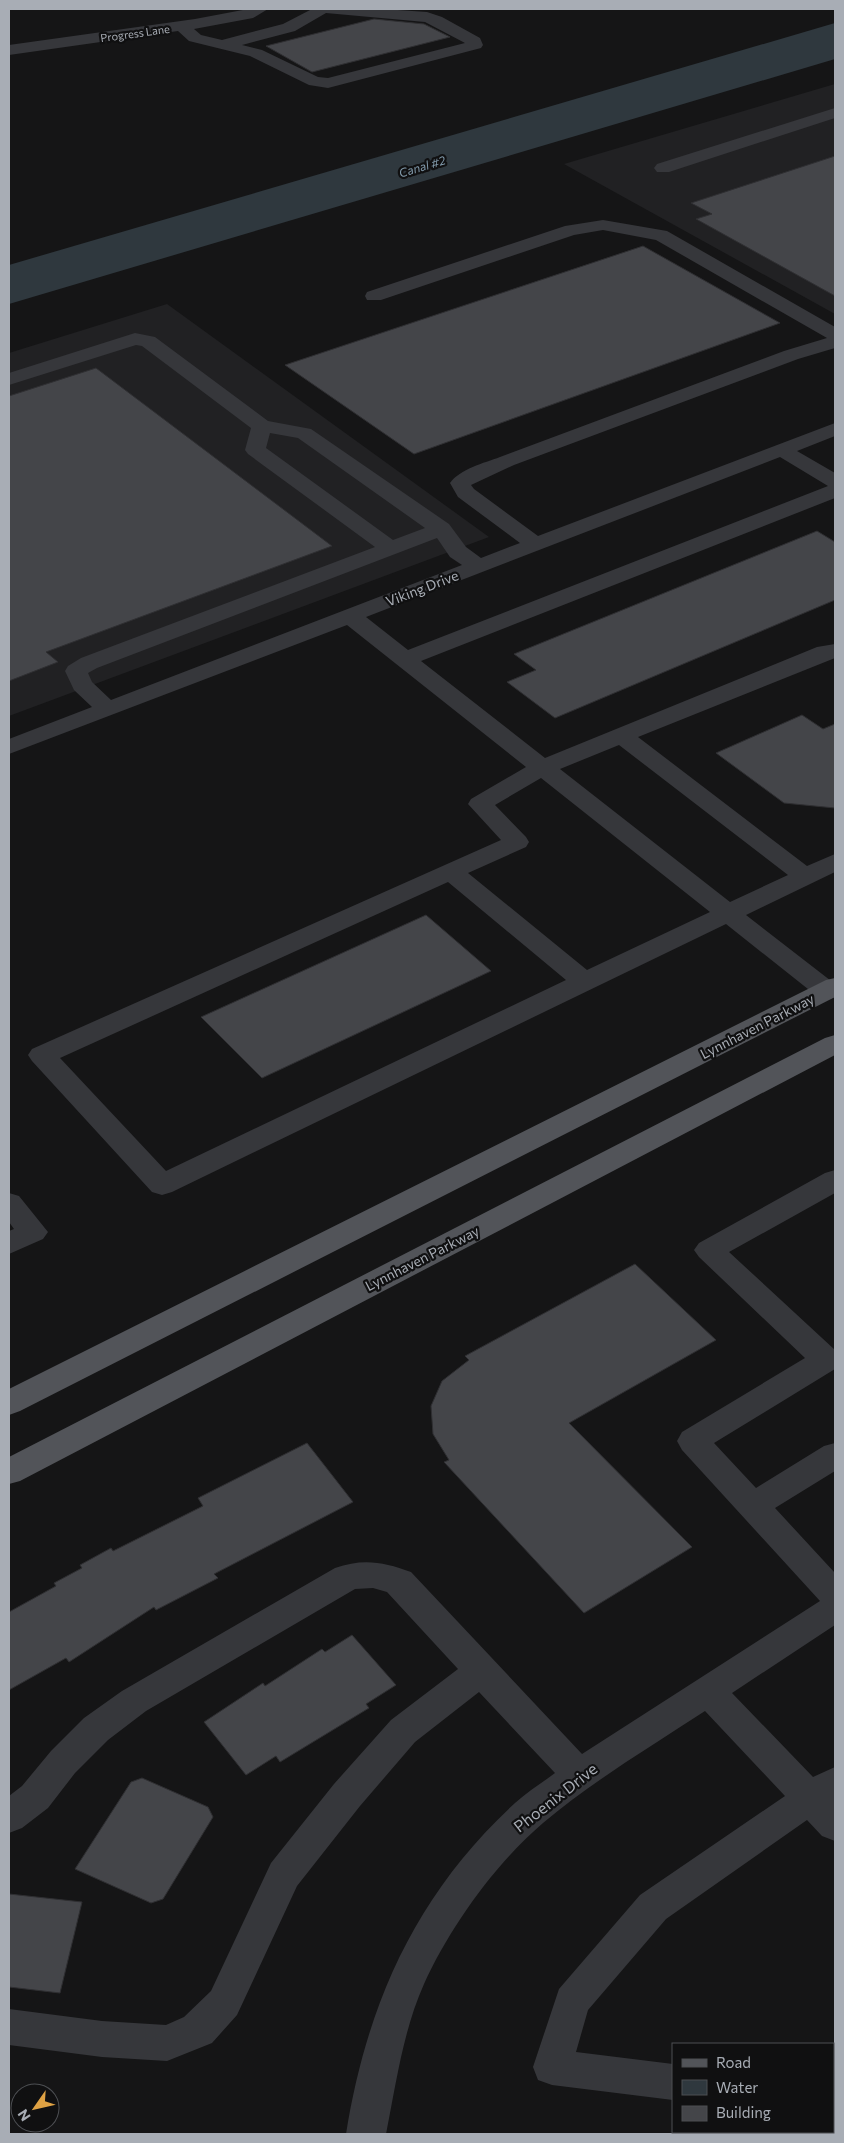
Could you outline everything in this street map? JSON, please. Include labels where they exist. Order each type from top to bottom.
[{"type":"main road","name":"Lynnhaven Parkway","points":[[9,1403],[831,989]]},
{"type":"main road","name":"Lynnhaven Parkway","points":[[9,1472],[835,1044]]},
{"type":"street","name":"Progress Lane","points":[[9,50],[181,26],[248,14],[260,9]]},
{"type":"street","points":[[224,44],[294,26],[312,17],[321,9]]},
{"type":"street","points":[[181,26],[195,38],[256,52],[315,82],[328,83],[475,45],[474,41],[436,20],[330,9]]},
{"type":"street","points":[[663,168],[835,113]]},
{"type":"street","points":[[374,296],[571,230],[603,226],[661,235],[835,335]]},
{"type":"street","points":[[9,379],[135,339],[148,341],[262,426],[304,433],[441,529],[458,552],[478,566]]},
{"type":"street","points":[[536,544],[464,493],[460,482],[507,461],[791,355],[835,342]]},
{"type":"street","points":[[262,426],[256,450],[391,548]]},
{"type":"street","name":"Viking Drive","points":[[12,742],[107,709],[835,429]]},
{"type":"street","points":[[782,450],[835,482]]},
{"type":"street","points":[[405,659],[835,491]]},
{"type":"street","points":[[107,709],[82,685],[76,671],[441,529]]},
{"type":"street","points":[[350,616],[728,913],[831,989]]},
{"type":"street","points":[[835,652],[825,652],[542,767],[480,804],[517,842],[42,1054],[162,1186],[835,862]]},
{"type":"street","points":[[621,735],[805,876]]},
{"type":"street","points":[[451,872],[585,982]]},
{"type":"street","points":[[835,1180],[709,1250],[826,1360],[693,1442],[835,1595]]},
{"type":"street","points":[[9,1203],[33,1232],[9,1243]]},
{"type":"street","points":[[752,1506],[835,1455]]},
{"type":"street","points":[[9,1817],[35,1797],[63,1762],[96,1729],[134,1701],[346,1577],[359,1574],[380,1574],[399,1582],[579,1775]]},
{"type":"street","name":"Phoenix Drive","points":[[366,2134],[386,2040],[408,1979],[441,1917],[482,1861],[529,1813],[579,1775],[835,1608]]},
{"type":"street","points":[[9,2027],[102,2039],[167,2042],[198,2030],[224,2003],[284,1875],[341,1802],[403,1731],[482,1670]]},
{"type":"street","points":[[707,1690],[823,1790],[835,1825]]},
{"type":"street","points":[[672,2082],[552,2067],[572,2001],[653,1907],[695,1876],[823,1790]]},
{"type":"shaded area","points":[[835,84],[835,314],[564,164]]},
{"type":"shaded area","points":[[167,304],[489,537],[9,716],[9,353]]},
{"type":"water","name":"Canal #2","points":[[835,23],[835,59],[9,304],[9,265]]},
{"type":"building","points":[[374,19],[424,24],[450,37],[312,72],[266,46]]},
{"type":"building","points":[[835,156],[835,296],[696,219],[712,214],[691,203]]},
{"type":"building","points":[[643,246],[780,323],[414,454],[285,365]]},
{"type":"building","points":[[96,368],[332,546],[46,652],[58,662],[9,681],[9,396]]},
{"type":"building","points":[[817,531],[835,542],[835,600],[555,718],[507,682],[536,670],[514,654]]},
{"type":"building","points":[[802,715],[823,729],[835,724],[835,808],[784,803],[716,753]]},
{"type":"building","points":[[426,915],[491,971],[262,1078],[201,1017]]},
{"type":"building","points":[[635,1264],[716,1340],[569,1423],[692,1547],[584,1613],[444,1462],[449,1460],[433,1434],[431,1406],[442,1381],[469,1360],[465,1356]]},
{"type":"building","points":[[307,1443],[353,1502],[214,1574],[218,1578],[156,1610],[154,1607],[69,1662],[66,1658],[9,1690],[9,1612],[56,1586],[54,1583],[82,1568],[80,1565],[111,1548],[113,1551],[203,1506],[198,1498]]},
{"type":"building","points":[[352,1635],[396,1685],[366,1704],[369,1708],[280,1762],[276,1756],[246,1775],[204,1722],[263,1683],[265,1686],[322,1649],[325,1652]]},
{"type":"building","points":[[142,1778],[208,1807],[213,1817],[163,1899],[151,1903],[75,1869],[131,1782]]},
{"type":"building","points":[[9,1894],[82,1902],[60,1993],[9,1987]]}]
